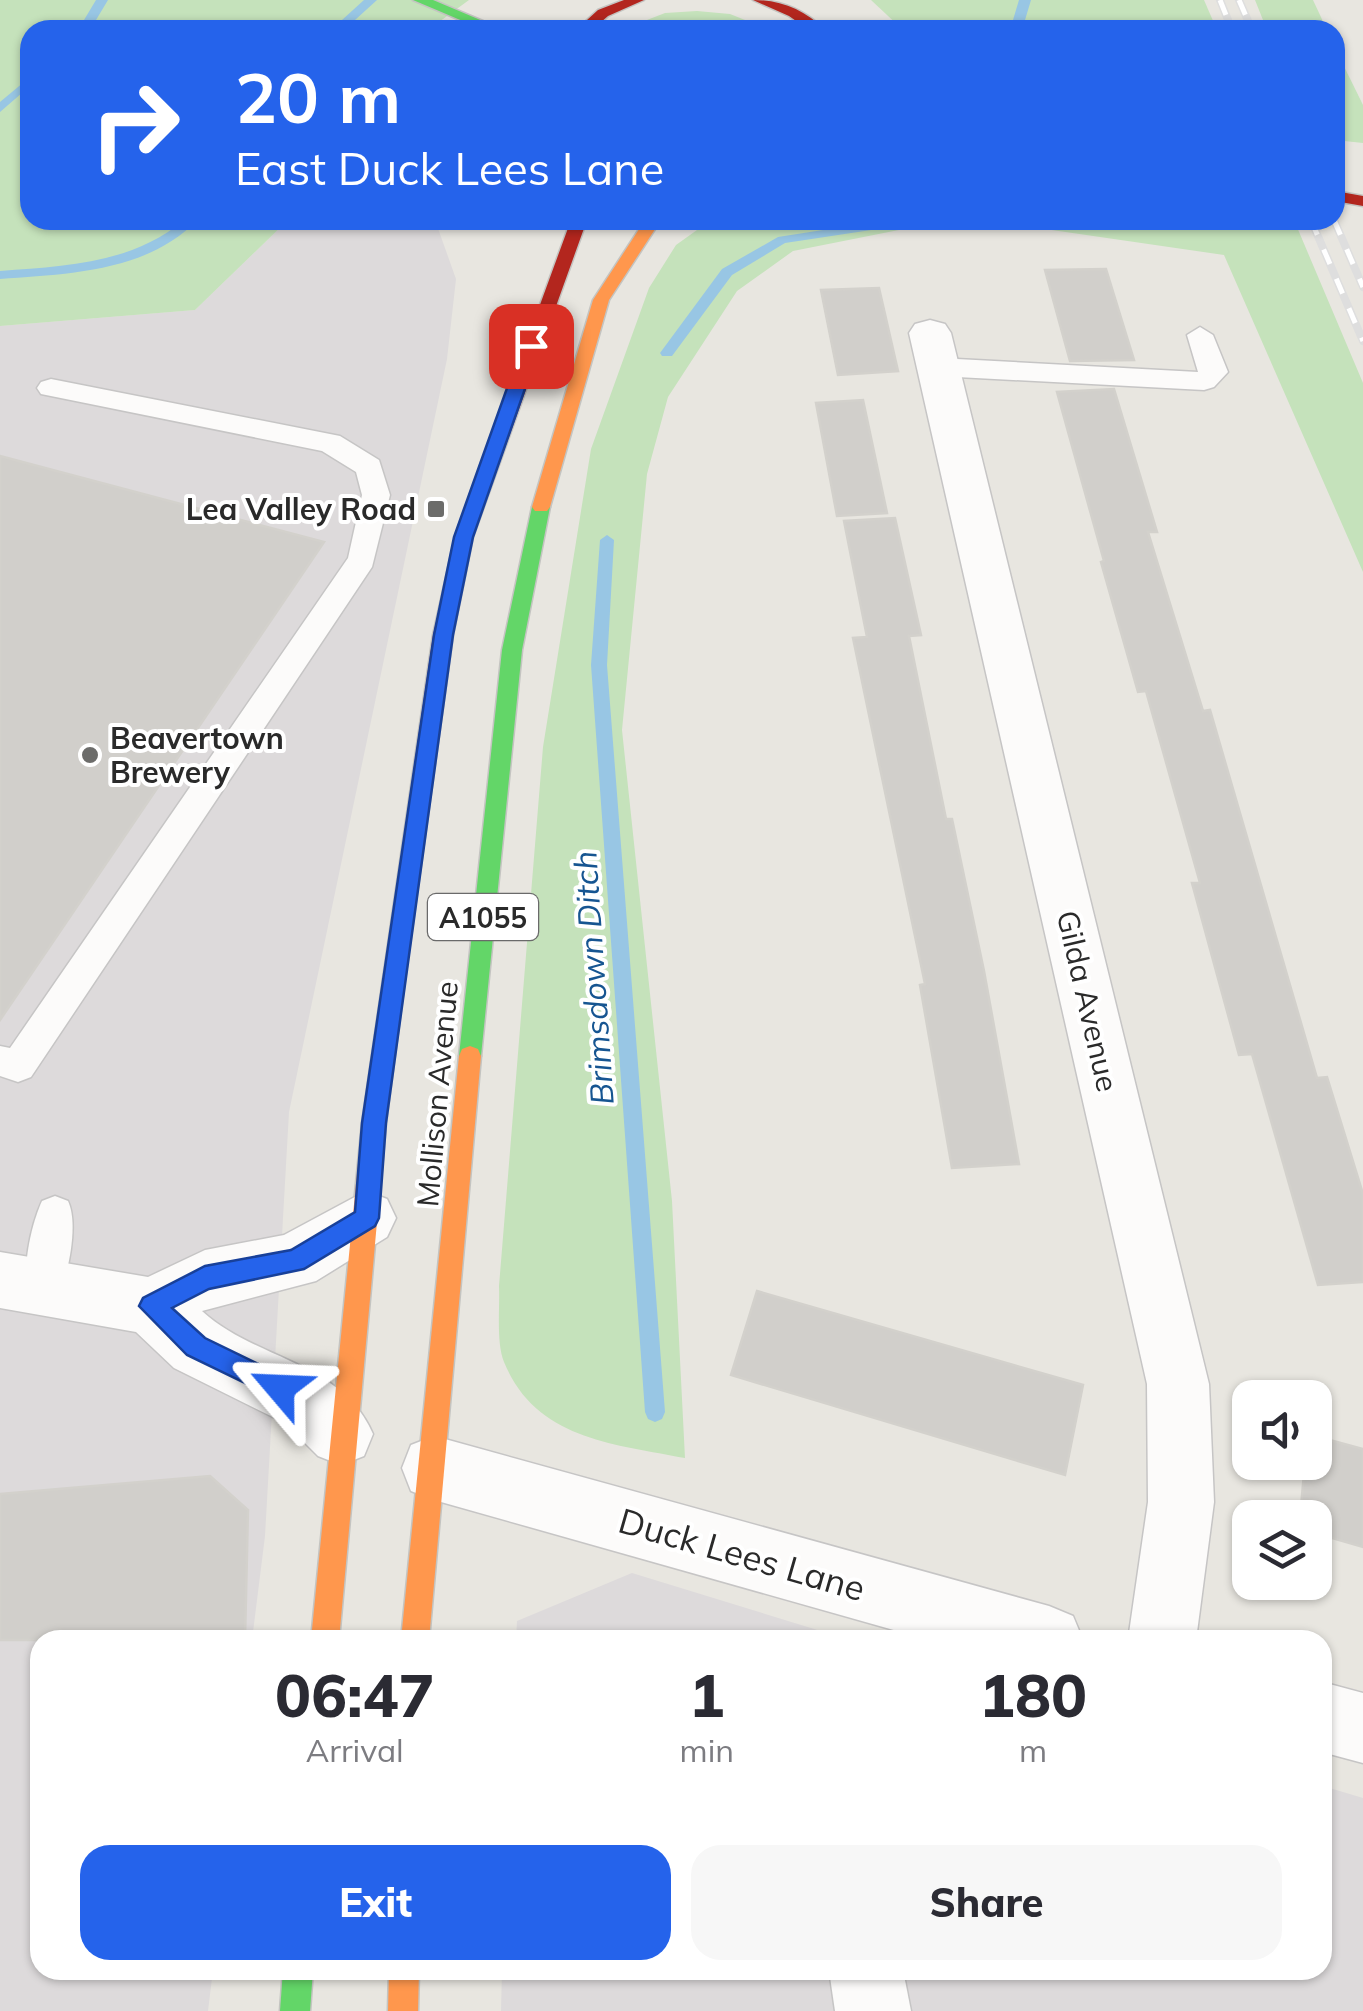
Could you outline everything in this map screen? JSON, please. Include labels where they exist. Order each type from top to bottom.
[{"type":"main road","points":[[420,0],[471,20]]},
{"type":"main road","points":[[595,20],[637,0]]},
{"type":"main road","points":[[760,0],[801,20]]},
{"type":"main road","name":"Mollison Avenue","points":[[326,1630],[374,1123],[414,828],[460,553],[489,459],[575,230]]},
{"type":"main road","name":"Mollison Avenue","points":[[416,1630],[494,793],[512,650],[540,510],[574,381],[602,300],[647,230]]},
{"type":"main road","points":[[294,2011],[297,1980]]},
{"type":"main road","points":[[403,2011],[404,1980]]},
{"type":"street","name":"Gilda Avenue","points":[[934,350],[1178,1384],[1180,1502],[1163,1630]]},
{"type":"street","points":[[152,1306],[205,1278],[295,1261],[366,1218]]},
{"type":"street","points":[[22,1282],[152,1306],[196,1347],[307,1401],[342,1434]]},
{"type":"street","name":"Duck Lees Lane","points":[[434,1468],[1014,1630]]},
{"type":"street","points":[[1332,1719],[1363,1728]]},
{"type":"street","points":[[868,1980],[873,2011]]},
{"type":"lane","name":"Gilda Avenue","points":[[934,350],[1204,381],[1215,372],[1200,334]]},
{"type":"lane","points":[[0,1061],[18,1066],[362,560],[376,495],[370,467],[330,443],[51,388]]},
{"type":"lane","points":[[22,1282],[55,1213]]},
{"type":"shaded area","points":[[278,230],[439,230],[456,279],[447,359],[289,1112],[265,1536],[253,1630],[30,1630],[30,1980],[212,1980],[208,2011],[0,2011],[0,326],[195,310]]},
{"type":"shaded area","points":[[632,1573],[817,1630],[517,1630],[517,1621]]},
{"type":"shaded area","points":[[1332,1789],[1363,1798],[1363,2011],[501,2011],[502,1980],[1332,1980]]},
{"type":"green space","points":[[0,0],[469,0],[442,20],[20,20],[20,230],[278,230],[195,310],[0,326]]},
{"type":"green space","points":[[871,0],[1204,0],[1213,20],[892,20]]},
{"type":"green space","points":[[1255,0],[1313,0],[1322,20],[1263,20]]},
{"type":"green space","points":[[697,11],[730,14],[745,20],[647,20],[665,13]]},
{"type":"green space","points":[[1345,68],[1363,105],[1363,143],[1345,141]]},
{"type":"green space","points":[[697,230],[899,230],[793,251],[737,291],[668,397],[647,474],[622,730],[672,1201],[685,1458],[605,1442],[557,1423],[518,1388],[504,1362],[499,1335],[499,1286],[543,747],[591,449],[649,288],[676,245]]},
{"type":"green space","points":[[1052,230],[1298,230],[1363,383],[1363,572],[1224,255]]},
{"type":"building","points":[[1106,269],[1134,360],[1070,361],[1045,270]]},
{"type":"building","points":[[879,288],[898,371],[838,375],[821,290]]},
{"type":"building","points":[[1114,389],[1157,532],[1148,532],[1203,711],[1210,710],[1317,1078],[1327,1077],[1363,1194],[1363,1282],[1318,1285],[1252,1054],[1239,1055],[1192,883],[1200,883],[1146,691],[1138,692],[1101,562],[1104,561],[1057,392]]},
{"type":"building","points":[[863,400],[887,513],[837,516],[816,403]]},
{"type":"building","name":"Beavertown Brewery","points":[[0,456],[324,542],[0,1020]]},
{"type":"building","points":[[895,518],[921,635],[909,636],[946,819],[952,819],[984,971],[1019,1164],[952,1168],[920,985],[925,984],[853,638],[867,637],[844,521]]},
{"type":"building","points":[[757,1291],[1083,1385],[1065,1475],[731,1375]]},
{"type":"building","points":[[1332,1441],[1363,1449],[1363,1547],[1332,1538],[1332,1500],[1302,1500],[1303,1480],[1332,1480]]},
{"type":"building","points":[[210,1476],[248,1510],[245,1630],[30,1630],[30,1640],[0,1640],[0,1494]]},
{"type":"waterway","points":[[90,20],[102,0]]},
{"type":"waterway","points":[[348,20],[371,0]]},
{"type":"waterway","name":"Brimsdown Ditch","points":[[1019,20],[1025,0]]},
{"type":"waterway","points":[[0,108],[20,89]]},
{"type":"waterway","points":[[0,275],[101,264],[151,248],[180,230]]},
{"type":"waterway","name":"Brimsdown Ditch","points":[[667,353],[727,272],[782,240],[846,230]]},
{"type":"waterway","name":"Brimsdown Ditch","points":[[607,540],[599,665],[655,1412]]},
{"type":"railway","points":[[1220,0],[1228,20]]},
{"type":"railway","points":[[1239,0],[1248,20]]},
{"type":"railway","points":[[1315,230],[1363,341]]},
{"type":"railway","points":[[1338,230],[1363,287]]},
{"type":"traffic: fast","points":[[420,0],[471,20]]},
{"type":"traffic: fast","points":[[470,1056],[512,650],[541,507]]},
{"type":"traffic: fast","points":[[295,2011],[297,1980]]},
{"type":"traffic: slow","points":[[541,507],[601,300],[646,230]]},
{"type":"traffic: slow","points":[[326,1630],[374,1123],[394,979]]},
{"type":"traffic: slow","points":[[416,1630],[470,1056]]},
{"type":"traffic: slow","points":[[403,2011],[404,1980]]},
{"type":"traffic: jam","points":[[595,20],[637,0]]},
{"type":"traffic: jam","points":[[760,0],[804,20]]},
{"type":"traffic: jam","points":[[1345,198],[1363,201]]},
{"type":"traffic: jam","points":[[394,979],[443,635],[464,537],[575,230]]},
{"type":"place","name":"Lea Valley Road","points":[[436,509]]},
{"type":"place","name":"Beavertown Brewery","points":[[90,755]]},
{"type":"route","points":[[280,1388],[196,1347],[152,1306],[205,1278],[295,1261],[366,1218],[374,1123],[444,635],[464,537],[531,346]]}]
